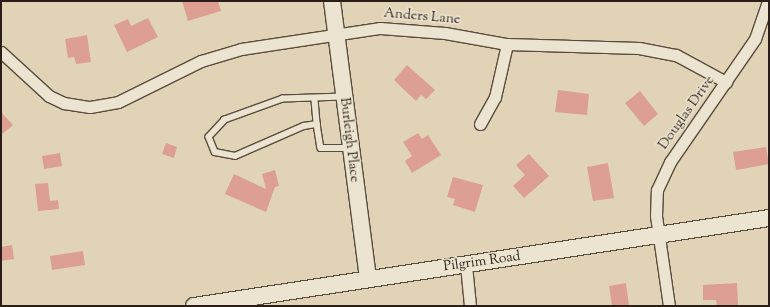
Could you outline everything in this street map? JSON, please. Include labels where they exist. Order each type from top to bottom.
[{"type":"main road","name":"Burleigh Place","points":[[332,1],[368,278]]},
{"type":"main road","name":"Pilgrim Road","points":[[194,306],[368,278],[466,265],[769,218]]},
{"type":"street","name":"Douglas Drive","points":[[669,306],[656,204],[661,178],[755,39],[765,14],[768,1]]},
{"type":"street","name":"Anders Lane","points":[[1,52],[38,88],[72,105],[104,106],[222,54],[266,44],[380,28],[418,29],[507,44],[630,47],[662,52],[691,61],[726,82]]},
{"type":"street","points":[[480,124],[495,98],[507,44]]},
{"type":"street","points":[[466,265],[470,306]]},
{"type":"lane","points":[[317,124],[304,126],[235,156],[215,152],[210,137],[225,120],[283,99],[315,100],[344,98]]},
{"type":"lane","points":[[315,100],[321,148],[350,148]]},
{"type":"building","points":[[182,1],[218,1],[221,11],[188,21]]},
{"type":"building","points":[[148,18],[158,37],[127,52],[114,25],[128,19],[131,26]]},
{"type":"building","points":[[87,35],[91,62],[76,64],[74,57],[68,58],[65,39]]},
{"type":"building","points":[[407,65],[435,90],[426,99],[421,95],[416,101],[394,80]]},
{"type":"building","points":[[558,90],[589,94],[587,115],[555,112]]},
{"type":"building","points":[[640,91],[658,114],[644,126],[625,103]]},
{"type":"building","points":[[1,112],[13,125],[1,135]]},
{"type":"building","points":[[418,133],[422,139],[428,135],[441,155],[412,173],[405,161],[412,156],[403,142]]},
{"type":"building","points":[[166,143],[177,147],[174,158],[162,154]]},
{"type":"building","points":[[766,147],[769,164],[736,170],[733,152]]},
{"type":"building","points":[[60,153],[62,166],[44,169],[42,156]]},
{"type":"building","points":[[529,154],[549,176],[524,198],[513,186],[525,175],[516,165]]},
{"type":"building","points":[[608,163],[614,198],[593,201],[587,167]]},
{"type":"building","points":[[275,170],[279,186],[275,187],[266,212],[225,194],[234,174],[266,189],[262,174]]},
{"type":"building","points":[[453,177],[483,185],[475,212],[453,205],[455,199],[447,197]]},
{"type":"building","points":[[48,183],[50,201],[58,200],[59,209],[38,211],[35,184]]},
{"type":"building","points":[[12,245],[14,259],[1,261],[1,247]]},
{"type":"building","points":[[83,251],[85,265],[52,270],[50,256]]},
{"type":"building","points":[[626,283],[629,306],[612,306],[609,286]]},
{"type":"building","points":[[737,283],[738,305],[717,306],[716,300],[703,300],[703,285]]}]
